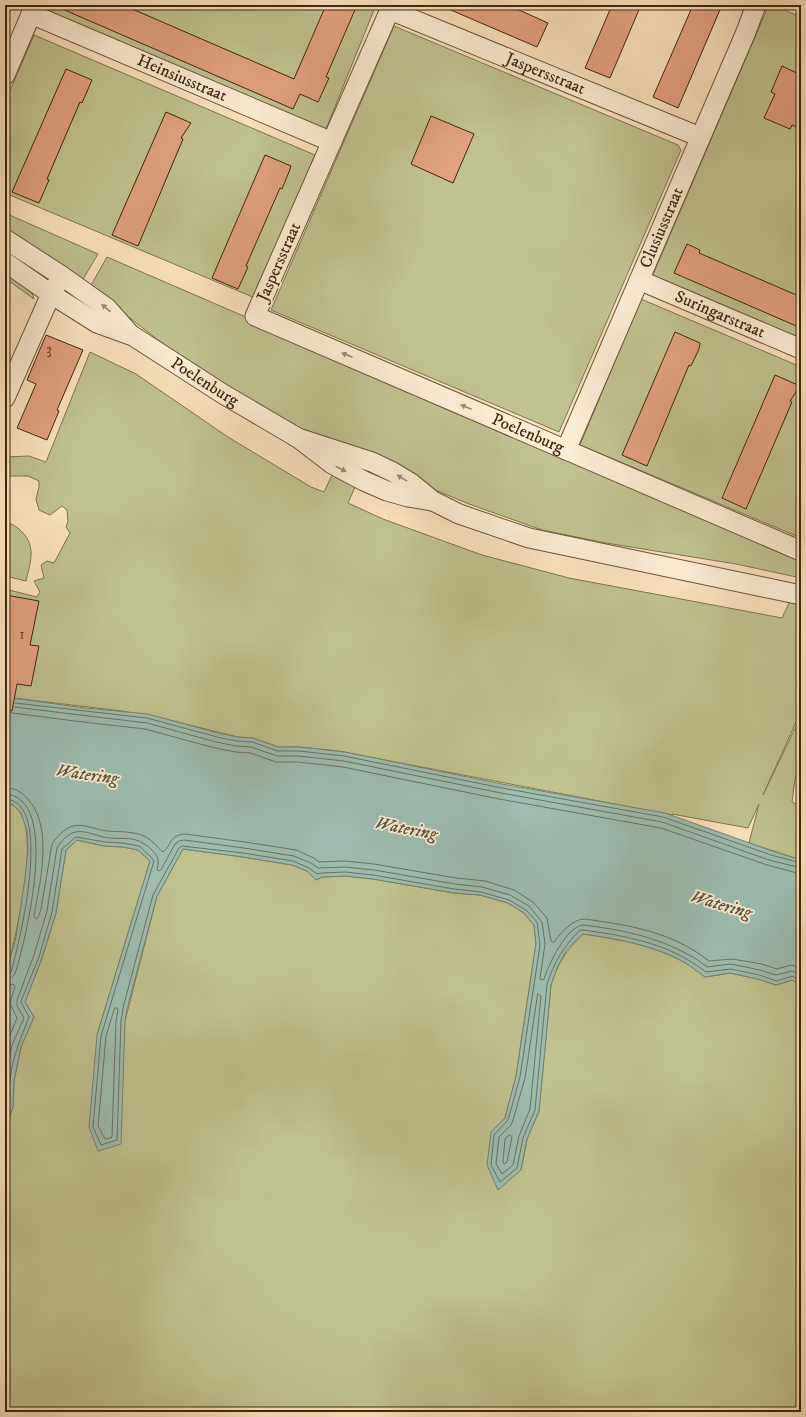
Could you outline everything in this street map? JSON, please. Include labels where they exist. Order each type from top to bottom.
[{"type":"street","name":"Clusiusstraat","points":[[566,450],[746,32],[756,5]]},
{"type":"street","name":"Jaspersstraat","points":[[255,316],[391,8],[700,137]]},
{"type":"street","name":"Heinsiusstraat","points":[[33,10],[332,142]]},
{"type":"street","points":[[5,75],[33,10]]},
{"type":"street","name":"Poelenburg","points":[[5,239],[62,276],[106,308],[133,336]]},
{"type":"street","name":"Poelenburg","points":[[5,262],[51,294],[97,323],[133,336],[223,394],[298,438],[332,464],[387,491],[408,497],[433,501],[459,514],[529,538],[801,595]]},
{"type":"street","points":[[5,398],[51,294],[62,276]]},
{"type":"street","name":"Suringarstraat","points":[[639,280],[801,349]]},
{"type":"street","name":"Poelenburg","points":[[255,316],[801,551]]},
{"type":"green space","points":[[47,5],[376,5],[324,134],[43,15]]},
{"type":"green space","points":[[772,5],[801,17],[801,341],[652,277],[767,9]]},
{"type":"green space","points":[[394,26],[678,145],[681,150],[559,432],[271,310]]},
{"type":"green space","points":[[34,35],[315,155],[255,298],[5,193],[5,102]]},
{"type":"green space","points":[[5,213],[98,254],[82,281],[5,231]]},
{"type":"green space","points":[[107,257],[801,557],[801,578],[736,564],[606,543],[542,530],[469,504],[430,488],[304,431],[203,372],[162,343],[90,287]]},
{"type":"green space","points":[[5,270],[30,287],[34,299],[5,278]]},
{"type":"green space","points":[[641,299],[801,367],[801,538],[580,445]]},
{"type":"green space","points":[[90,352],[136,374],[228,437],[311,487],[324,492],[333,473],[356,485],[348,503],[383,519],[482,555],[569,578],[782,618],[789,603],[796,598],[801,600],[801,711],[763,795],[801,716],[801,763],[795,779],[792,802],[801,807],[801,860],[749,843],[759,804],[748,828],[672,815],[338,751],[299,747],[278,747],[253,738],[238,737],[169,720],[122,711],[5,697],[5,589],[37,597],[40,592],[34,581],[44,578],[41,565],[47,561],[54,563],[70,533],[66,527],[68,521],[67,510],[62,506],[50,515],[39,510],[36,499],[39,481],[28,476],[5,476],[5,457],[29,456],[46,462]]},
{"type":"green space","points":[[5,523],[14,525],[25,535],[28,541],[31,560],[26,581],[5,576]]},
{"type":"green space","points":[[5,803],[11,804],[20,812],[25,826],[27,845],[26,868],[19,918],[5,977]]},
{"type":"green space","points":[[77,840],[104,846],[123,847],[138,850],[150,861],[97,1035],[125,1021],[157,896],[183,849],[292,865],[307,871],[316,880],[322,877],[345,876],[373,879],[454,893],[480,895],[508,903],[524,913],[534,925],[536,944],[516,1076],[505,1118],[491,1132],[521,1170],[527,1139],[539,1111],[551,985],[563,957],[583,934],[622,941],[660,951],[684,962],[705,977],[730,973],[758,979],[776,985],[792,980],[801,985],[801,1412],[5,1412],[5,1129],[13,1107],[14,1081],[21,1047],[34,1017],[25,1002],[42,958],[56,913],[66,850]]},
{"type":"water","name":"Watering","points":[[5,697],[85,708],[148,714],[218,733],[253,738],[278,747],[299,747],[345,752],[502,784],[665,813],[801,860],[801,985],[792,980],[776,985],[758,979],[730,973],[705,977],[684,962],[660,951],[622,941],[583,934],[567,949],[557,968],[551,985],[539,1111],[527,1139],[521,1170],[498,1190],[487,1165],[491,1132],[505,1118],[516,1076],[536,944],[534,925],[524,913],[508,903],[480,895],[454,893],[373,879],[345,876],[322,877],[316,880],[307,871],[292,865],[183,849],[157,896],[127,1009],[125,1021],[121,1144],[98,1151],[89,1127],[97,1035],[150,861],[138,850],[123,847],[104,846],[77,840],[66,850],[56,913],[42,958],[25,1002],[34,1017],[21,1047],[14,1081],[13,1107],[5,1129],[5,977],[16,937],[28,850],[27,831],[21,813],[12,804],[5,803]]},
{"type":"building","points":[[53,5],[123,5],[294,79],[326,5],[357,5],[326,77],[329,78],[318,102],[300,94],[293,109]]},
{"type":"building","points":[[439,5],[508,5],[548,23],[537,47]]},
{"type":"building","points":[[612,5],[641,5],[610,78],[585,68]]},
{"type":"building","points":[[693,5],[722,5],[678,108],[653,97]]},
{"type":"building","points":[[782,66],[801,75],[801,129],[792,125],[790,129],[764,118],[775,94],[771,92]]},
{"type":"building","points":[[66,69],[92,80],[82,103],[80,102],[47,179],[49,180],[39,203],[12,192]]},
{"type":"building","points":[[166,112],[191,123],[181,138],[183,139],[138,246],[112,235]]},
{"type":"building","points":[[431,116],[474,134],[453,183],[411,164]]},
{"type":"building","points":[[265,155],[291,166],[282,189],[280,188],[246,266],[248,267],[238,289],[212,278]]},
{"type":"building","points":[[687,244],[700,250],[699,253],[801,297],[801,328],[674,273]]},
{"type":"building","points":[[675,332],[700,343],[699,349],[691,366],[689,365],[647,466],[622,455]]},
{"type":"building","points":[[46,335],[83,350],[57,410],[59,411],[47,440],[17,428],[36,384],[27,380]]},
{"type":"building","points":[[775,375],[800,386],[790,401],[792,402],[746,509],[722,498]]},
{"type":"building","points":[[6,595],[39,601],[30,645],[39,646],[31,686],[17,684],[12,711],[5,710]]}]
